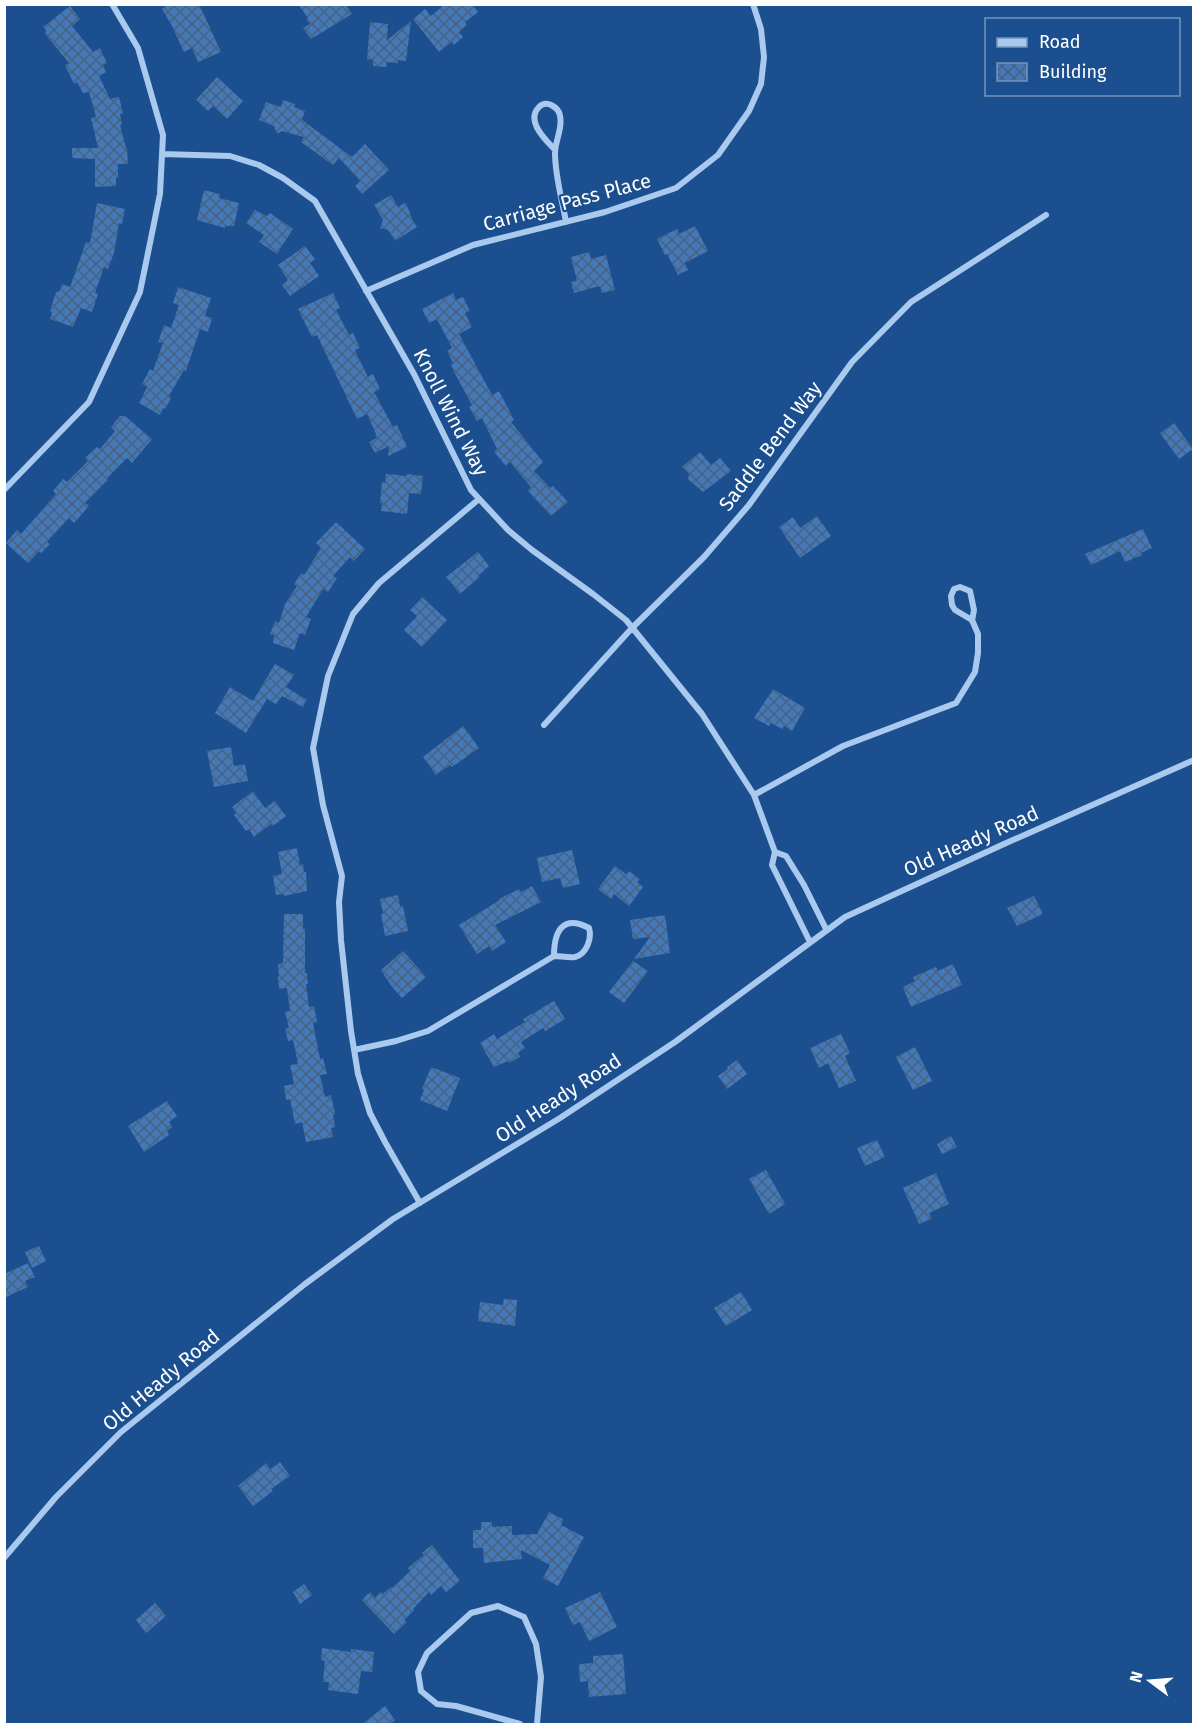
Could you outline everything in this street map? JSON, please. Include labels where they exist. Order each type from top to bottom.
[{"type":"street","points":[[4,490],[89,402],[140,292],[160,194],[163,135],[138,48],[112,4]]},
{"type":"street","name":"Carriage Pass Place","points":[[366,291],[473,245],[605,212],[676,188],[718,155],[749,111],[761,84],[764,57],[761,29],[753,4]]},
{"type":"street","points":[[555,150],[536,127],[535,118],[541,105],[550,104],[560,114],[561,123],[555,150],[556,171],[566,222]]},
{"type":"street","name":"Knoll Wind Way","points":[[162,154],[230,156],[259,165],[283,178],[315,201],[414,374],[471,490],[508,530],[626,621],[702,714],[754,795],[775,852],[772,865],[810,942]]},
{"type":"street","name":"Saddle Bend Way","points":[[544,725],[632,628],[704,556],[749,505],[852,362],[911,302],[1046,214]]},
{"type":"street","points":[[420,1203],[370,1113],[358,1074],[341,940],[339,902],[342,876],[323,805],[313,748],[328,676],[353,614],[379,583],[479,499]]},
{"type":"street","points":[[754,795],[843,746],[956,703],[975,672],[978,653],[978,634],[972,621],[952,605],[951,596],[954,590],[960,587],[970,591],[974,610],[972,621]]},
{"type":"street","name":"Old Heady Road","points":[[4,1558],[74,1479],[121,1432],[305,1284],[364,1239],[560,1118],[675,1042],[826,929],[845,917],[1194,760]]},
{"type":"street","name":"Knoll Wind Way","points":[[775,852],[786,856],[804,885],[826,929]]},
{"type":"street","points":[[354,1050],[396,1041],[428,1030],[554,956],[575,957],[584,951],[591,934],[590,928],[578,922],[567,923],[560,928],[554,945],[554,956]]},
{"type":"street","points":[[520,1725],[456,1706],[437,1704],[421,1691],[418,1672],[427,1653],[471,1613],[498,1606],[524,1617],[536,1644],[541,1677],[537,1725]]},
{"type":"building","points":[[169,4],[199,4],[221,52],[198,62],[192,48],[184,52],[162,9]]},
{"type":"building","points":[[298,4],[345,4],[352,14],[311,39],[303,28],[310,24],[306,19],[308,18]]},
{"type":"building","points":[[445,4],[472,4],[478,12],[465,22],[467,25],[459,32],[463,37],[454,45],[452,42],[439,52],[413,19],[425,9],[431,16]]},
{"type":"building","points":[[70,6],[80,19],[72,26],[93,52],[100,48],[107,63],[103,65],[106,72],[99,76],[110,99],[119,97],[123,113],[120,114],[122,124],[120,125],[127,148],[128,164],[118,164],[116,186],[95,187],[95,159],[72,158],[72,148],[98,148],[91,118],[96,117],[89,92],[83,93],[77,82],[74,84],[65,65],[69,63],[45,34],[46,30],[43,27]]},
{"type":"building","points":[[411,21],[406,61],[387,62],[386,67],[373,66],[373,60],[367,59],[370,22],[388,24],[387,40]]},
{"type":"building","points":[[217,77],[243,101],[227,119],[213,106],[208,111],[196,100]]},
{"type":"building","points":[[283,100],[305,111],[302,120],[352,157],[365,144],[389,170],[362,194],[355,186],[360,181],[339,158],[333,165],[301,142],[304,137],[282,131],[277,134],[274,126],[259,120],[266,102],[281,107]]},
{"type":"building","points":[[204,190],[220,194],[219,198],[239,203],[234,226],[225,226],[225,228],[197,220]]},
{"type":"building","points":[[391,195],[398,207],[405,203],[417,227],[395,241],[388,230],[380,228],[383,220],[374,205]]},
{"type":"building","points":[[97,203],[125,209],[122,224],[119,223],[114,253],[108,269],[104,267],[95,293],[98,294],[92,312],[81,308],[73,327],[50,319],[52,312],[50,311],[56,292],[59,292],[62,284],[70,287],[86,242],[90,243]]},
{"type":"building","points":[[255,210],[267,216],[270,213],[293,229],[277,254],[259,242],[264,235],[246,223]]},
{"type":"building","points":[[695,226],[708,251],[685,263],[688,270],[678,275],[657,239],[677,229],[679,234]]},
{"type":"building","points":[[305,246],[315,259],[310,263],[319,276],[290,296],[282,285],[288,280],[278,265]]},
{"type":"building","points":[[589,252],[591,259],[606,255],[615,290],[602,293],[600,287],[596,287],[574,293],[571,282],[577,281],[571,257]]},
{"type":"building","points":[[178,287],[211,298],[205,316],[212,318],[208,332],[200,329],[186,371],[184,370],[160,415],[139,403],[147,387],[142,384],[150,369],[153,371],[163,343],[158,342],[164,325],[171,328],[179,305],[173,303]]},
{"type":"building","points":[[333,293],[340,308],[336,310],[349,335],[353,333],[360,348],[355,350],[356,353],[368,377],[373,374],[380,389],[374,392],[393,427],[397,425],[407,447],[388,456],[389,446],[375,453],[369,442],[377,438],[367,414],[357,419],[317,335],[312,337],[298,309]]},
{"type":"building","points":[[453,293],[456,300],[463,297],[470,311],[465,313],[472,327],[459,334],[492,395],[499,391],[514,420],[511,422],[543,462],[534,471],[568,502],[551,516],[528,491],[531,487],[510,462],[506,466],[494,452],[497,449],[482,418],[477,421],[469,407],[472,405],[454,372],[451,364],[453,363],[447,351],[452,348],[437,319],[429,323],[422,309]]},
{"type":"building","points":[[120,416],[125,416],[152,439],[132,463],[127,458],[107,478],[108,480],[85,503],[89,506],[74,523],[69,518],[47,542],[50,544],[41,553],[39,551],[28,563],[6,543],[17,530],[21,534],[56,494],[53,491],[63,479],[67,482],[88,461],[85,458],[97,447],[100,449],[115,431],[111,427]]},
{"type":"building","points":[[1174,423],[1193,449],[1179,459],[1160,433]]},
{"type":"building","points":[[700,452],[711,465],[720,458],[731,471],[703,492],[688,479],[689,474],[682,467]]},
{"type":"building","points":[[386,474],[423,476],[421,494],[409,493],[407,514],[381,511],[382,482],[385,483]]},
{"type":"building","points":[[817,516],[831,536],[800,558],[779,527],[793,517],[800,528]]},
{"type":"building","points":[[336,522],[365,549],[354,561],[350,557],[333,576],[337,578],[328,592],[323,589],[306,617],[311,619],[305,635],[300,633],[294,650],[273,643],[274,635],[270,634],[275,621],[279,623],[285,604],[297,586],[294,584],[301,573],[304,575],[321,548],[316,543]]},
{"type":"building","points":[[1143,529],[1152,548],[1141,553],[1142,555],[1125,562],[1120,551],[1091,565],[1085,554]]},
{"type":"building","points":[[478,552],[489,566],[460,594],[446,577]]},
{"type":"building","points":[[422,597],[447,620],[422,647],[404,630],[417,616],[410,610]]},
{"type":"building","points":[[275,664],[294,675],[286,687],[307,700],[303,707],[282,696],[276,704],[267,699],[246,733],[215,713],[230,687],[253,701]]},
{"type":"building","points":[[773,689],[805,708],[792,731],[784,726],[782,729],[771,723],[769,726],[754,718]]},
{"type":"building","points":[[463,726],[479,748],[436,775],[423,757]]},
{"type":"building","points":[[231,747],[234,766],[245,764],[248,781],[214,787],[207,751]]},
{"type":"building","points":[[253,791],[265,808],[275,801],[286,816],[254,837],[249,829],[246,831],[234,815],[236,813],[232,807]]},
{"type":"building","points":[[297,848],[300,865],[303,864],[304,872],[306,872],[307,891],[284,896],[284,894],[276,895],[273,876],[282,874],[278,852]]},
{"type":"building","points":[[572,850],[580,884],[563,888],[560,878],[542,882],[537,858]]},
{"type":"building","points":[[615,866],[626,874],[629,871],[640,879],[637,882],[643,887],[629,906],[614,894],[611,899],[598,889]]},
{"type":"building","points":[[532,886],[541,902],[495,925],[506,942],[492,951],[489,946],[477,954],[459,925],[499,899],[519,889],[521,892]]},
{"type":"building","points":[[398,895],[400,906],[403,906],[408,931],[385,936],[380,899]]},
{"type":"building","points":[[1034,896],[1043,914],[1017,926],[1007,908]]},
{"type":"building","points":[[284,914],[303,914],[305,973],[307,973],[309,1007],[314,1006],[317,1022],[313,1023],[320,1059],[323,1058],[327,1074],[320,1075],[325,1097],[331,1095],[335,1114],[333,1115],[335,1127],[331,1128],[333,1137],[306,1142],[302,1122],[295,1124],[290,1099],[286,1100],[284,1086],[294,1084],[290,1065],[298,1064],[293,1040],[288,1041],[285,1029],[289,1028],[285,1012],[290,1011],[287,988],[279,989],[278,964],[283,963]]},
{"type":"building","points":[[665,915],[670,953],[634,959],[650,937],[633,939],[630,920]]},
{"type":"building","points":[[403,951],[426,977],[402,998],[381,970]]},
{"type":"building","points":[[633,961],[648,971],[624,1003],[609,992]]},
{"type":"building","points":[[953,964],[962,985],[911,1007],[903,987],[915,981],[913,977],[936,967],[938,971]]},
{"type":"building","points":[[554,1001],[565,1019],[545,1031],[543,1028],[521,1042],[525,1048],[518,1053],[520,1057],[494,1067],[480,1043],[494,1034],[497,1039],[525,1022],[523,1019]]},
{"type":"building","points":[[841,1034],[850,1053],[845,1056],[856,1081],[839,1088],[828,1063],[819,1068],[810,1048]]},
{"type":"building","points":[[915,1047],[932,1081],[913,1090],[896,1057]]},
{"type":"building","points":[[737,1060],[747,1074],[727,1089],[718,1076]]},
{"type":"building","points":[[431,1067],[460,1078],[447,1111],[420,1100]]},
{"type":"building","points":[[167,1101],[177,1116],[169,1122],[172,1127],[167,1131],[169,1135],[144,1152],[128,1126]]},
{"type":"building","points":[[951,1136],[957,1147],[942,1154],[937,1144]]},
{"type":"building","points":[[877,1140],[885,1157],[865,1166],[857,1148]]},
{"type":"building","points":[[766,1170],[785,1204],[769,1214],[749,1179]]},
{"type":"building","points":[[936,1173],[949,1204],[929,1213],[932,1219],[919,1224],[903,1188]]},
{"type":"building","points":[[39,1246],[46,1261],[32,1268],[25,1252]]},
{"type":"building","points":[[28,1263],[35,1277],[25,1281],[28,1287],[4,1298],[4,1274]]},
{"type":"building","points":[[741,1292],[752,1310],[726,1326],[714,1308]]},
{"type":"building","points":[[504,1299],[517,1300],[515,1326],[478,1321],[480,1302],[503,1305]]},
{"type":"building","points":[[280,1462],[290,1476],[271,1489],[273,1491],[253,1506],[238,1486],[266,1463],[270,1469]]},
{"type":"building","points":[[549,1512],[563,1519],[561,1525],[584,1537],[558,1586],[543,1578],[550,1565],[521,1550],[522,1559],[484,1563],[483,1548],[473,1548],[473,1530],[481,1530],[481,1522],[492,1522],[492,1527],[512,1526],[512,1535],[537,1534]]},
{"type":"building","points":[[432,1545],[460,1581],[446,1592],[441,1586],[431,1595],[429,1592],[404,1620],[407,1622],[394,1634],[362,1600],[370,1592],[375,1598],[381,1592],[383,1594],[392,1588],[410,1571],[408,1568]]},
{"type":"building","points":[[304,1584],[312,1595],[300,1604],[293,1592]]},
{"type":"building","points":[[600,1592],[617,1627],[589,1641],[580,1622],[573,1625],[565,1608]]},
{"type":"building","points":[[155,1603],[166,1616],[146,1633],[136,1620]]},
{"type":"building","points":[[322,1648],[374,1652],[372,1672],[361,1671],[358,1694],[328,1690],[329,1682],[323,1682],[325,1661],[321,1660]]},
{"type":"building","points":[[623,1654],[626,1694],[589,1697],[588,1681],[580,1682],[579,1664],[593,1663],[593,1656]]},
{"type":"building","points":[[385,1706],[395,1720],[389,1725],[361,1725]]}]
